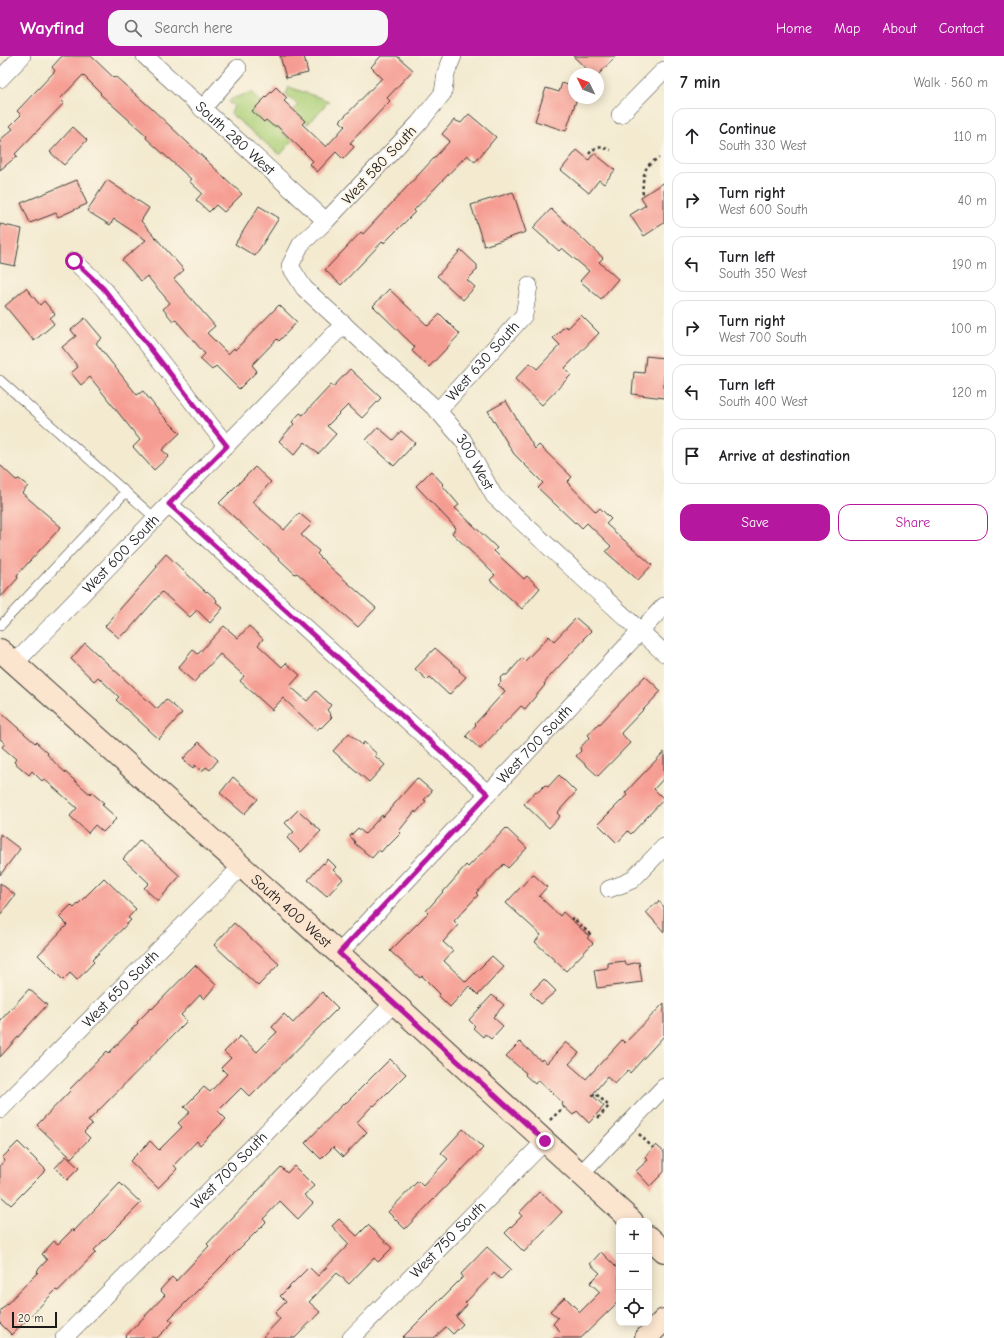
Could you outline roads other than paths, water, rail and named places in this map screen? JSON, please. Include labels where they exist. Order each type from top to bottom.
[{"type":"main road","name":"South 400 West","points":[[8,656],[339,953],[629,1218]]},
{"type":"main road","points":[[652,1240],[664,1251]]},
{"type":"main road","points":[[646,1338],[664,1320]]},
{"type":"street","points":[[0,79],[22,56]]},
{"type":"street","name":"South 280 West","points":[[145,56],[326,221]]},
{"type":"street","name":"West 580 South","points":[[290,266],[301,244],[326,221],[419,123],[443,93],[446,73],[453,56]]},
{"type":"street","points":[[202,109],[238,68]]},
{"type":"street","points":[[620,115],[664,70]]},
{"type":"street","points":[[74,261],[103,288],[227,446]]},
{"type":"street","name":"300 West","points":[[290,266],[304,288],[438,411],[463,440],[494,496],[664,653]]},
{"type":"street","name":"West 630 South","points":[[438,411],[524,315],[529,286]]},
{"type":"street","name":"West 600 South","points":[[8,656],[155,518],[227,446],[344,324]]},
{"type":"street","points":[[169,504],[488,794]]},
{"type":"street","name":"West 700 South","points":[[339,953],[664,606]]},
{"type":"street","points":[[609,889],[632,880],[664,847]]},
{"type":"street","name":"West 650 South","points":[[0,1110],[242,867]]},
{"type":"street","name":"West 700 South","points":[[64,1338],[394,1003]]},
{"type":"street","points":[[581,1174],[664,1087]]},
{"type":"street","name":"West 750 South","points":[[351,1338],[545,1141]]},
{"type":"lane","points":[[0,380],[155,518]]},
{"type":"lane","points":[[0,626],[126,492]]}]
